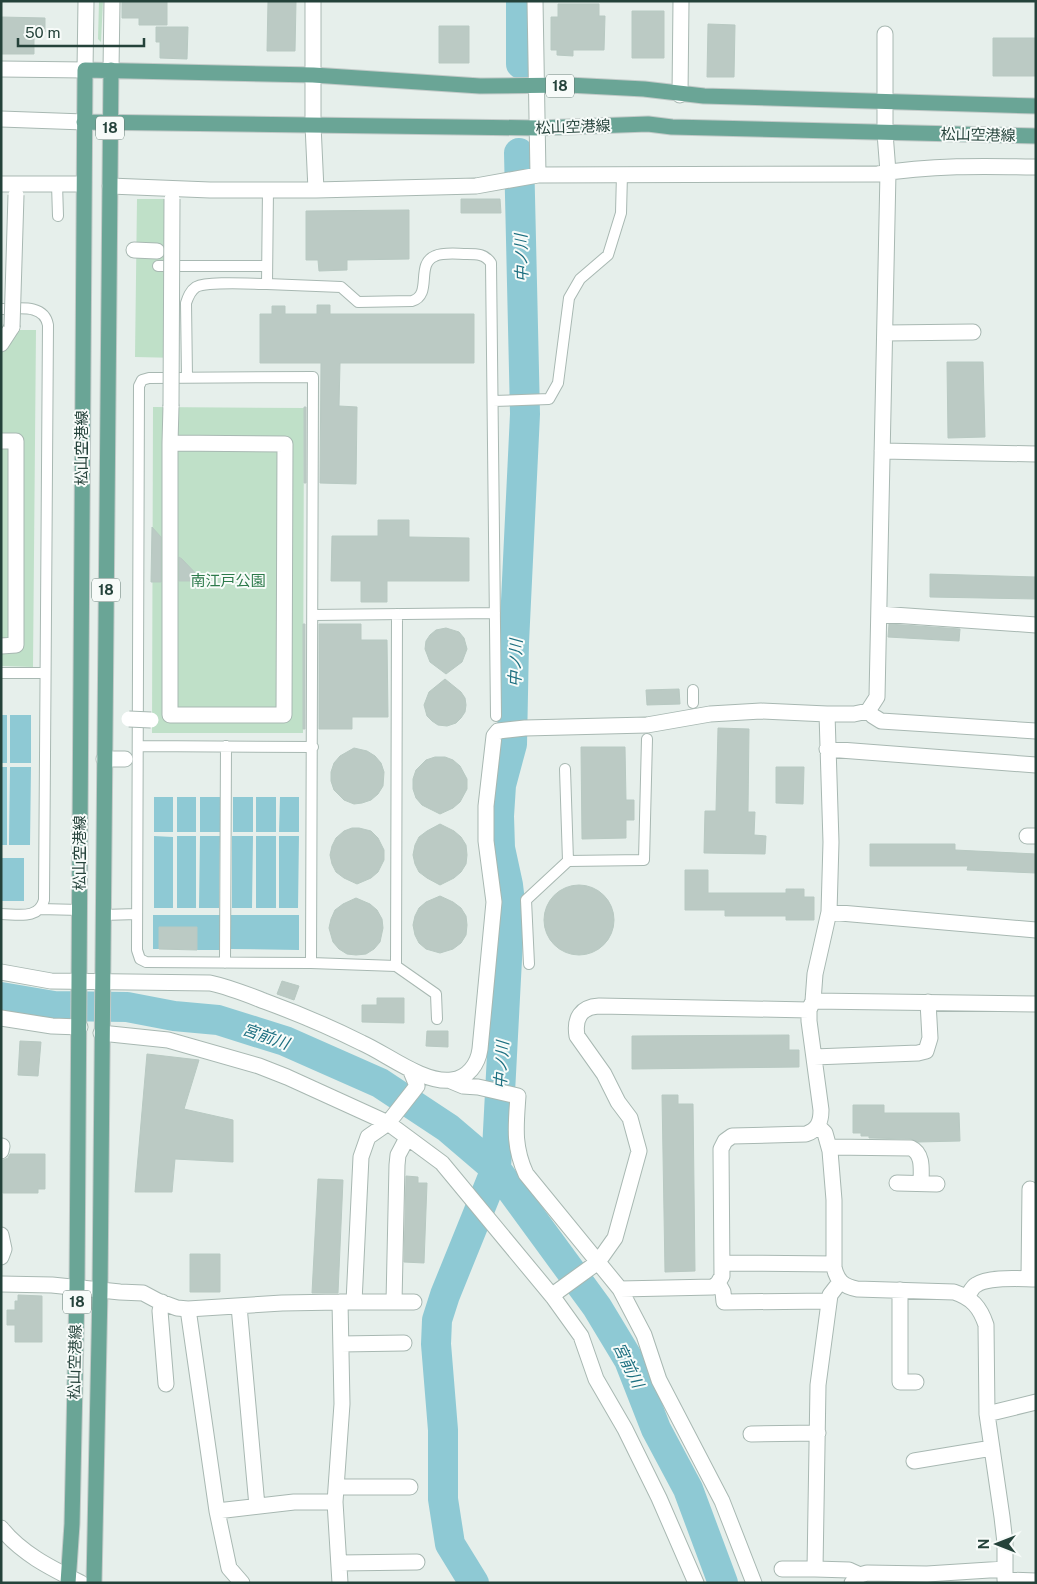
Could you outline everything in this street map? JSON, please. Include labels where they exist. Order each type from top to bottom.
[{"type":"main road","name":"松山空港線","points":[[73,1581],[72,1524],[80,1025],[85,70],[312,75],[480,86],[568,86],[644,90],[680,95],[1036,106]]},
{"type":"main road","name":"松山空港線","points":[[94,1583],[100,1290],[111,70]]},
{"type":"main road","name":"松山空港線","points":[[84,122],[538,128],[648,124],[672,127],[1036,136]]},
{"type":"street","points":[[1,69],[85,70],[86,1]]},
{"type":"street","points":[[111,70],[112,1]]},
{"type":"street","points":[[312,1],[313,125],[316,190]]},
{"type":"street","points":[[526,177],[538,128],[535,1]]},
{"type":"street","points":[[680,95],[681,1]]},
{"type":"street","points":[[451,1081],[462,1077],[471,1070],[477,1060],[480,1049],[494,902],[486,841],[486,806],[494,736],[499,726],[647,732],[693,703],[710,714],[761,710],[854,714],[868,710],[877,697],[888,172],[885,133],[884,34]]},
{"type":"street","points":[[1,119],[84,122]]},
{"type":"street","points":[[110,186],[172,194],[268,189],[316,190],[476,186],[526,177],[622,174],[878,174],[992,166],[1036,167]]},
{"type":"street","points":[[1,344],[12,327],[20,249],[11,188],[83,184]]},
{"type":"street","points":[[170,715],[171,406],[164,254],[172,194]]},
{"type":"street","points":[[134,250],[164,254]]},
{"type":"street","points":[[886,333],[973,332]]},
{"type":"street","points":[[1,441],[16,441],[16,645],[1,646]]},
{"type":"street","points":[[129,719],[151,720],[170,715],[284,715],[285,444],[170,443]]},
{"type":"street","points":[[882,451],[1036,454]]},
{"type":"street","points":[[879,614],[1036,625]]},
{"type":"street","points":[[868,710],[873,716],[882,721],[1036,731]]},
{"type":"street","points":[[620,1289],[705,1288],[713,1287],[718,1283],[722,1276],[723,1263],[721,1149],[725,1141],[732,1136],[806,1134],[814,1131],[821,1119],[809,1021],[815,974],[829,912],[831,842],[827,714]]},
{"type":"street","points":[[827,749],[1036,764]]},
{"type":"street","points":[[104,760],[125,760],[123,759]]},
{"type":"street","points":[[829,912],[1036,930]]},
{"type":"street","points":[[1,972],[79,986],[102,988],[210,983],[228,987],[307,1017],[375,1049],[428,1077],[451,1081],[463,1086],[478,1087],[518,1096],[516,1133],[518,1158],[526,1174],[594,1265],[620,1289],[644,1335],[659,1380],[722,1502],[754,1583]]},
{"type":"street","points":[[814,1057],[918,1053],[926,1051],[930,1038],[928,1002]]},
{"type":"street","points":[[556,1294],[594,1265],[615,1238],[639,1151],[630,1118],[618,1102],[604,1074],[577,1036],[578,1019],[583,1011],[590,1007],[599,1006],[811,1006],[928,1002],[1036,1004]]},
{"type":"street","points":[[1,1018],[52,1026],[80,1025]]},
{"type":"street","points":[[102,1029],[168,1040],[259,1066],[287,1077],[388,1123],[442,1163],[479,1210],[556,1294],[580,1336],[596,1379],[625,1428],[659,1498],[696,1583]]},
{"type":"street","points":[[340,1583],[336,1494],[342,1404],[341,1344],[347,1302],[360,1157],[368,1137],[388,1123],[417,1086],[410,1069]]},
{"type":"street","points":[[818,1126],[825,1133],[830,1147],[834,1200],[834,1264],[836,1276],[840,1282],[848,1287],[857,1288],[954,1292],[967,1297],[981,1312],[986,1325],[987,1414],[1005,1543],[1005,1577]]},
{"type":"street","points":[[394,1302],[397,1165],[398,1155],[407,1138]]},
{"type":"street","points":[[830,1147],[911,1148],[918,1151],[920,1155],[921,1184]]},
{"type":"street","points":[[897,1184],[937,1184]]},
{"type":"street","points":[[967,1297],[974,1286],[979,1283],[994,1280],[1032,1279],[1030,1189]]},
{"type":"street","points":[[1,1235],[4,1249],[1,1257]]},
{"type":"street","points":[[723,1263],[834,1264]]},
{"type":"street","points":[[815,1569],[820,1368],[830,1295],[840,1282]]},
{"type":"street","points":[[718,1283],[723,1292],[724,1302],[829,1301]]},
{"type":"street","points":[[1,1284],[52,1284],[143,1293],[177,1308],[188,1309],[347,1302],[414,1302]]},
{"type":"street","points":[[900,1290],[900,1382],[916,1382]]},
{"type":"street","points":[[162,1302],[160,1311],[166,1384]]},
{"type":"street","points":[[239,1306],[257,1506]]},
{"type":"street","points":[[188,1309],[217,1511],[229,1568],[242,1583]]},
{"type":"street","points":[[341,1344],[404,1343]]},
{"type":"street","points":[[987,1414],[1036,1402]]},
{"type":"street","points":[[751,1434],[818,1433]]},
{"type":"street","points":[[914,1461],[992,1448]]},
{"type":"street","points":[[217,1511],[294,1502],[336,1494],[410,1487]]},
{"type":"street","points":[[1,1528],[13,1542],[36,1560],[73,1581]]},
{"type":"street","points":[[339,1563],[417,1562]]},
{"type":"street","points":[[782,1568],[849,1570],[855,1580],[867,1572],[884,1578],[1005,1577],[1036,1581]]},
{"type":"lane","points":[[493,401],[549,399],[558,382],[568,298],[580,279],[608,255],[621,213],[622,174]]},
{"type":"lane","points":[[57,184],[58,216]]},
{"type":"lane","points":[[267,284],[268,189]]},
{"type":"lane","points":[[164,254],[267,266]]},
{"type":"lane","points":[[188,377],[186,303],[190,294],[198,287],[204,285],[267,284],[341,287],[358,302],[412,300],[418,298],[422,293],[425,268],[432,258],[439,255],[477,254],[484,256],[490,261],[492,268],[495,613],[499,726]]},
{"type":"lane","points":[[1,309],[37,310],[44,315],[48,324],[44,900],[40,909]]},
{"type":"lane","points":[[311,963],[313,377],[147,378],[142,380],[139,386],[137,914],[137,950],[139,957],[150,963],[311,963],[396,966],[436,994],[437,1019]]},
{"type":"lane","points":[[313,615],[495,613]]},
{"type":"lane","points":[[396,966],[397,614]]},
{"type":"lane","points":[[1,673],[45,673]]},
{"type":"lane","points":[[529,964],[526,900],[568,861],[644,860],[647,732]]},
{"type":"lane","points":[[138,746],[313,747]]},
{"type":"lane","points":[[225,963],[226,746]]},
{"type":"lane","points":[[565,770],[568,861]]},
{"type":"lane","points":[[1,914],[32,914],[40,909],[80,910]]},
{"type":"lane","points":[[103,915],[137,914]]},
{"type":"green space","points":[[99,1],[103,1],[101,42],[98,39]]},
{"type":"green space","points":[[137,199],[165,199],[169,260],[159,261],[158,266],[179,271],[179,358],[135,357]]},
{"type":"green space","points":[[1,330],[36,330],[33,667],[1,666]]},
{"type":"green space","name":"南江戸公園","points":[[153,407],[304,408],[303,733],[152,733]]},
{"type":"water","points":[[1,715],[7,715],[7,763],[1,763]]},
{"type":"water","points":[[10,715],[31,715],[31,763],[10,763]]},
{"type":"water","points":[[1,767],[7,767],[7,845],[1,845]]},
{"type":"water","points":[[10,767],[31,767],[30,845],[9,845]]},
{"type":"water","points":[[154,797],[173,797],[173,832],[154,832]]},
{"type":"water","points":[[177,797],[196,797],[196,832],[177,832]]},
{"type":"water","points":[[200,797],[220,797],[220,832],[200,832]]},
{"type":"water","points":[[233,797],[253,797],[253,832],[233,832]]},
{"type":"water","points":[[256,797],[276,797],[276,832],[256,832]]},
{"type":"water","points":[[280,797],[299,797],[299,832],[279,832]]},
{"type":"water","points":[[154,836],[173,837],[173,908],[154,908]]},
{"type":"water","points":[[177,836],[196,836],[196,908],[177,908]]},
{"type":"water","points":[[200,836],[220,836],[219,908],[199,908]]},
{"type":"water","points":[[232,836],[253,836],[252,908],[232,908]]},
{"type":"water","points":[[256,836],[276,836],[276,908],[256,908]]},
{"type":"water","points":[[279,836],[299,836],[298,908],[279,908]]},
{"type":"water","points":[[1,858],[24,858],[24,901],[1,901]]},
{"type":"water","points":[[153,915],[221,915],[221,950],[197,950],[159,927],[159,949],[153,949]]},
{"type":"water","points":[[231,915],[299,915],[299,950],[231,949]]},
{"type":"building","points":[[122,1],[167,1],[167,25],[139,25],[139,18],[122,18]]},
{"type":"building","points":[[268,1],[296,1],[295,51],[267,51]]},
{"type":"building","points":[[558,4],[599,4],[599,16],[605,16],[604,50],[573,50],[573,56],[557,55],[557,50],[551,50],[551,17],[558,17]]},
{"type":"building","points":[[632,11],[664,11],[664,58],[632,58]]},
{"type":"building","points":[[1,17],[45,18],[45,32],[34,32],[34,54],[1,54]]},
{"type":"building","points":[[708,24],[735,25],[734,77],[707,77]]},
{"type":"building","points":[[439,26],[469,26],[469,63],[439,63]]},
{"type":"building","points":[[156,27],[188,27],[187,59],[160,58],[160,42],[156,42]]},
{"type":"building","points":[[993,38],[1036,38],[1036,76],[993,76]]},
{"type":"building","points":[[461,199],[500,199],[501,213],[461,213]]},
{"type":"building","points":[[409,210],[409,259],[347,260],[347,270],[319,271],[318,260],[306,260],[306,211]]},
{"type":"building","points":[[317,305],[330,305],[330,314],[474,314],[474,363],[340,363],[339,406],[357,407],[356,484],[320,483],[321,363],[260,363],[260,314],[272,314],[272,306],[285,306],[285,314],[317,314]]},
{"type":"building","points":[[947,362],[983,362],[985,437],[948,438]]},
{"type":"building","points":[[304,407],[306,407],[306,483],[304,483]]},
{"type":"building","points":[[378,520],[409,520],[409,537],[469,538],[469,581],[387,581],[387,602],[361,602],[361,581],[331,581],[332,536],[378,536]]},
{"type":"building","points":[[152,527],[161,537],[161,582],[151,582]]},
{"type":"building","points":[[179,557],[182,559],[203,581],[179,581]]},
{"type":"building","points":[[930,574],[1036,577],[1036,599],[930,597]]},
{"type":"building","points":[[303,624],[305,624],[305,729],[303,729]]},
{"type":"building","points":[[319,624],[361,624],[361,640],[387,640],[388,717],[352,717],[352,729],[319,729]]},
{"type":"building","points":[[889,624],[960,629],[959,641],[888,637]]},
{"type":"building","points":[[446,628],[459,632],[464,638],[467,649],[462,662],[446,674],[430,662],[425,649],[426,641],[430,635],[436,630]]},
{"type":"building","points":[[445,679],[461,692],[465,698],[466,705],[465,712],[461,718],[456,723],[447,726],[438,725],[432,721],[427,716],[424,705],[429,692]]},
{"type":"building","points":[[679,689],[680,704],[647,705],[646,690]]},
{"type":"building","points":[[718,728],[749,729],[748,812],[755,812],[754,835],[766,836],[765,854],[704,853],[705,811],[716,811]]},
{"type":"building","points":[[581,747],[625,747],[626,800],[634,800],[634,820],[626,820],[626,838],[582,839]]},
{"type":"building","points":[[354,748],[367,751],[375,756],[381,763],[384,772],[383,786],[378,794],[371,800],[354,804],[344,800],[334,790],[331,772],[334,763],[340,756]]},
{"type":"building","points":[[435,757],[445,757],[453,760],[460,766],[467,779],[467,789],[460,802],[453,808],[440,814],[422,805],[416,798],[413,789],[413,779],[416,770],[426,760]]},
{"type":"building","points":[[776,767],[804,767],[803,804],[776,803]]},
{"type":"building","points":[[440,824],[461,837],[466,845],[467,855],[466,864],[461,872],[440,885],[419,872],[413,855],[419,837]]},
{"type":"building","points":[[352,828],[371,831],[378,838],[384,850],[384,860],[378,872],[371,878],[357,884],[336,872],[330,855],[336,838],[344,831]]},
{"type":"building","points":[[870,844],[955,844],[955,850],[1036,854],[1036,873],[967,870],[968,866],[870,866]]},
{"type":"building","points":[[685,870],[708,870],[708,893],[786,893],[786,889],[804,889],[804,897],[814,897],[814,920],[786,920],[786,916],[725,916],[725,910],[685,910]]},
{"type":"building","points":[[579,885],[598,891],[608,901],[614,920],[608,939],[598,949],[579,955],[560,949],[550,939],[544,920],[550,901],[560,891]]},
{"type":"building","points":[[440,896],[461,908],[466,916],[467,925],[466,935],[461,943],[453,949],[440,953],[426,949],[419,943],[413,925],[419,908],[426,902]]},
{"type":"building","points":[[356,898],[370,904],[377,910],[382,919],[383,928],[380,942],[374,949],[366,954],[356,955],[347,954],[339,949],[333,942],[329,928],[335,910]]},
{"type":"building","points":[[159,927],[197,927],[197,950],[159,949]]},
{"type":"building","points":[[282,981],[299,986],[294,1000],[277,994]]},
{"type":"building","points":[[377,998],[404,998],[404,1023],[362,1022],[362,1005],[377,1005]]},
{"type":"building","points":[[427,1031],[448,1031],[448,1047],[426,1046]]},
{"type":"building","points":[[789,1035],[789,1050],[799,1050],[799,1067],[632,1069],[632,1036]]},
{"type":"building","points":[[20,1041],[41,1042],[38,1076],[18,1075]]},
{"type":"building","points":[[147,1054],[199,1060],[184,1109],[233,1120],[233,1162],[175,1159],[172,1192],[135,1192]]},
{"type":"building","points":[[662,1095],[678,1095],[678,1104],[693,1104],[695,1271],[665,1272]]},
{"type":"building","points":[[853,1105],[884,1105],[884,1113],[959,1113],[960,1141],[918,1142],[911,1139],[869,1138],[869,1136],[861,1136],[861,1133],[853,1133]]},
{"type":"building","points":[[10,1154],[45,1154],[45,1189],[38,1189],[38,1193],[3,1193],[3,1160],[8,1158]]},
{"type":"building","points":[[406,1176],[418,1177],[418,1183],[427,1183],[424,1263],[404,1262]]},
{"type":"building","points":[[318,1179],[343,1180],[338,1293],[312,1293]]},
{"type":"building","points":[[190,1254],[220,1254],[220,1292],[190,1292]]},
{"type":"building","points":[[18,1295],[42,1296],[42,1342],[15,1342],[15,1325],[7,1325],[7,1310],[15,1310],[15,1301],[18,1301]]},
{"type":"waterway","name":"中ノ川","points":[[521,1],[521,64]]},
{"type":"waterway","name":"中ノ川","points":[[474,1583],[450,1544],[443,1499],[443,1430],[436,1344],[437,1320],[445,1295],[496,1169],[510,902],[500,848],[499,816],[501,785],[512,744],[514,643],[525,414],[519,153]]},
{"type":"waterway","name":"宮前川","points":[[1,997],[54,1006],[127,1007],[174,1016],[218,1020],[285,1041],[380,1083],[448,1128],[496,1169],[597,1307],[629,1360],[656,1429],[688,1489],[723,1583]]}]
